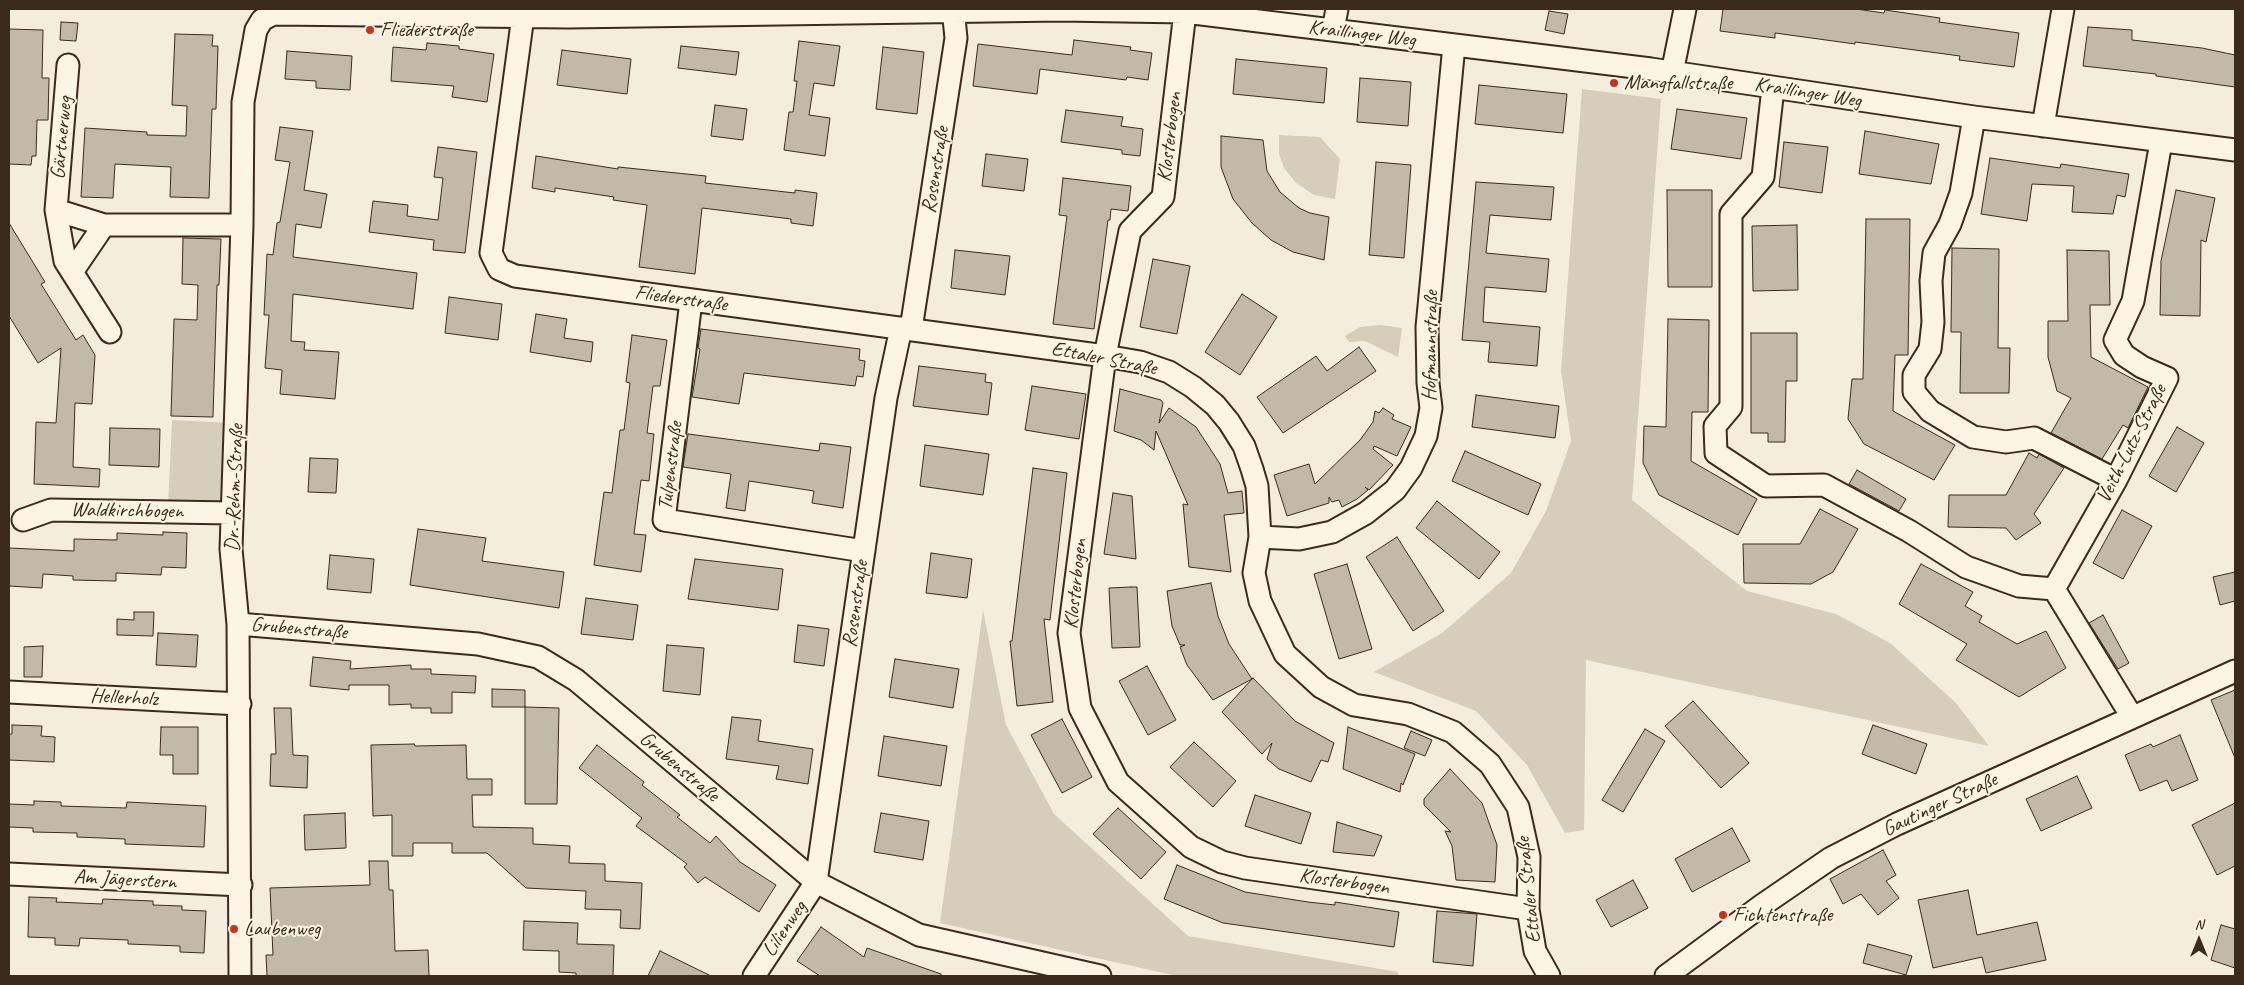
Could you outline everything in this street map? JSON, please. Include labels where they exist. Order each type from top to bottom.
[{"type":"street","points":[[1333,30],[1337,9]]},
{"type":"street","points":[[1672,72],[1685,9]]},
{"type":"street","points":[[2043,126],[2063,9]]},
{"type":"street","name":"Kraillinger Weg","points":[[272,11],[523,16],[570,13],[953,10],[1185,12],[1672,72],[1974,117],[2235,150]]},
{"type":"street","name":"Rosenstraße","points":[[816,882],[886,398],[906,328],[956,38],[953,10]]},
{"type":"street","name":"Dr.-Rehm-Straße","points":[[240,976],[240,704],[238,624],[231,549],[242,224],[243,102],[256,30],[262,20],[272,11]]},
{"type":"street","name":"Klosterbogen","points":[[1185,12],[1163,197],[1130,231],[1106,356],[1068,633],[1080,708],[1118,782],[1191,847],[1222,862],[1245,868],[1528,909]]},
{"type":"street","name":"Fliederstraße","points":[[523,16],[491,253],[499,270],[515,276],[691,301],[906,328]]},
{"type":"street","name":"Hofmannstraße","points":[[1260,537],[1299,539],[1332,532],[1366,513],[1395,490],[1411,468],[1426,436],[1431,408],[1428,383],[1427,327],[1454,45]]},
{"type":"street","name":"Gärtnerweg","points":[[68,65],[56,210],[65,261],[110,332]]},
{"type":"street","points":[[1773,88],[1763,177],[1730,214],[1731,407],[1715,426],[1716,453],[1766,486],[1824,486],[1909,531],[1966,567],[2019,586],[2054,588],[2132,718]]},
{"type":"street","points":[[1974,117],[1961,193],[1950,224],[1934,253],[1930,349],[1914,375],[1914,392],[1930,411],[1974,437],[2006,442],[2034,438],[2116,480]]},
{"type":"street","name":"Veith-Lutz-Straße","points":[[2054,588],[2116,480],[2167,378],[2142,367],[2124,355],[2115,340],[2132,301],[2162,142]]},
{"type":"street","name":"Gärtnerweg","points":[[56,210],[104,225],[242,224]]},
{"type":"street","points":[[72,272],[104,225]]},
{"type":"street","name":"Tulpenstraße","points":[[691,301],[664,520],[864,552]]},
{"type":"street","name":"Ettaler Straße","points":[[906,328],[1140,362],[1169,372],[1193,387],[1215,405],[1229,422],[1244,446],[1257,486],[1260,537],[1254,573],[1260,602],[1285,654],[1321,687],[1354,705],[1408,714],[1453,732],[1490,764],[1518,806],[1529,857],[1528,909],[1535,951],[1549,976]]},
{"type":"street","name":"Waldkirchbogen","points":[[23,520],[51,510],[232,513]]},
{"type":"street","name":"Grubenstraße","points":[[238,624],[478,644],[538,657],[576,680],[816,882],[919,936],[1100,976]]},
{"type":"street","name":"Gautinger Straße","points":[[1666,976],[1761,906],[1831,858],[1897,824],[2235,671]]},
{"type":"street","name":"Hellerholz","points":[[9,692],[240,704]]},
{"type":"street","name":"Am Jägerstern","points":[[9,874],[241,886]]},
{"type":"street","name":"Lilienweg","points":[[754,976],[816,882]]},
{"type":"shaded area","points":[[1582,89],[1661,99],[1632,500],[1747,591],[1836,614],[1890,643],[1956,703],[1989,746],[1586,660],[1584,830],[1565,833],[1527,765],[1476,711],[1374,672],[1442,633],[1511,573],[1546,511],[1571,441],[1561,371]]},
{"type":"shaded area","points":[[1279,135],[1320,137],[1340,159],[1335,199],[1314,195],[1296,183],[1284,168],[1279,154]]},
{"type":"shaded area","points":[[1380,325],[1402,328],[1398,357],[1365,341],[1349,342],[1345,336],[1360,327]]},
{"type":"shaded area","points":[[172,420],[231,423],[227,509],[168,506]]},
{"type":"shaded area","points":[[983,610],[1006,725],[1054,814],[1188,936],[1398,972],[1398,976],[1177,976],[940,923]]},
{"type":"building","points":[[1723,9],[1856,9],[1884,13],[1885,10],[1940,18],[1939,22],[2019,33],[2014,67],[1959,60],[1960,56],[1855,42],[1855,44],[1775,33],[1775,38],[1720,31]]},
{"type":"building","points":[[1549,11],[1568,14],[1564,34],[1545,30]]},
{"type":"building","points":[[61,22],[78,23],[76,41],[60,40]]},
{"type":"building","points":[[2088,27],[2132,30],[2132,40],[2202,48],[2235,55],[2235,87],[2156,76],[2156,74],[2083,66]]},
{"type":"building","points":[[9,29],[43,30],[42,78],[49,78],[48,120],[37,120],[36,156],[32,156],[31,165],[9,164]]},
{"type":"building","points":[[175,34],[213,35],[212,46],[218,46],[216,109],[212,109],[209,198],[170,197],[171,167],[115,164],[113,198],[81,197],[85,128],[147,132],[147,135],[186,136],[187,106],[172,105]]},
{"type":"building","points":[[1074,40],[1131,47],[1130,50],[1152,53],[1148,80],[1127,77],[1126,80],[1040,69],[1037,94],[973,86],[978,44],[1072,55]]},
{"type":"building","points":[[799,41],[840,46],[834,86],[814,83],[809,115],[830,118],[825,156],[784,150],[789,112],[793,112],[797,81],[794,81]]},
{"type":"building","points":[[427,43],[459,46],[459,49],[494,54],[487,102],[452,97],[454,86],[391,81],[393,47],[426,50]]},
{"type":"building","points":[[681,46],[739,52],[736,75],[678,68]]},
{"type":"building","points":[[883,47],[924,52],[917,114],[876,109]]},
{"type":"building","points":[[562,50],[631,59],[627,94],[557,85]]},
{"type":"building","points":[[287,51],[352,56],[350,90],[316,88],[316,81],[285,79]]},
{"type":"building","points":[[1236,59],[1327,68],[1324,103],[1233,94]]},
{"type":"building","points":[[1360,78],[1411,82],[1408,126],[1357,122]]},
{"type":"building","points":[[1479,85],[1567,94],[1563,133],[1475,124]]},
{"type":"building","points":[[715,105],[747,109],[743,140],[711,136]]},
{"type":"building","points":[[1677,109],[1747,118],[1741,159],[1671,149]]},
{"type":"building","points":[[1066,110],[1123,117],[1121,126],[1143,129],[1140,156],[1122,154],[1122,150],[1061,142]]},
{"type":"building","points":[[280,127],[313,131],[304,190],[327,194],[321,228],[296,224],[293,257],[417,273],[413,309],[293,294],[291,341],[305,342],[304,350],[339,352],[335,399],[280,394],[282,370],[265,368],[269,315],[264,315],[267,254],[273,255],[277,223],[280,222],[290,162],[275,160]]},
{"type":"building","points":[[1865,131],[1939,144],[1931,184],[1859,174]]},
{"type":"building","points":[[1221,136],[1263,140],[1267,171],[1280,192],[1299,208],[1310,213],[1329,217],[1324,260],[1293,252],[1271,240],[1252,223],[1233,199],[1221,167]]},
{"type":"building","points":[[1784,142],[1828,147],[1822,193],[1779,187]]},
{"type":"building","points":[[438,147],[477,152],[465,253],[433,250],[434,240],[369,232],[373,201],[408,205],[407,216],[438,220],[443,178],[434,177]]},
{"type":"building","points":[[986,154],[1028,159],[1024,191],[982,186]]},
{"type":"building","points":[[536,156],[618,169],[618,167],[706,176],[705,183],[795,193],[795,190],[817,193],[813,226],[791,223],[791,219],[702,208],[695,274],[639,267],[647,205],[613,200],[614,197],[555,188],[555,192],[532,188]]},
{"type":"building","points":[[1990,158],[2060,168],[2061,164],[2129,174],[2125,197],[2117,195],[2113,214],[2072,212],[2074,186],[2032,184],[2027,221],[1981,214]]},
{"type":"building","points":[[1376,162],[1411,165],[1404,258],[1369,255]]},
{"type":"building","points":[[1063,178],[1131,186],[1128,211],[1111,209],[1110,220],[1108,220],[1094,329],[1053,324],[1067,216],[1059,215]]},
{"type":"building","points":[[1476,182],[1554,187],[1551,220],[1490,215],[1486,253],[1549,259],[1546,292],[1485,287],[1483,322],[1540,327],[1537,366],[1488,362],[1490,342],[1462,340]]},
{"type":"building","points":[[1667,190],[1712,190],[1712,287],[1668,287]]},
{"type":"building","points":[[2176,190],[2215,198],[2206,242],[2201,240],[2200,316],[2160,315],[2161,261]]},
{"type":"building","points":[[1866,219],[1910,219],[1908,355],[1895,355],[1893,411],[1955,445],[1934,480],[1864,444],[1848,419],[1852,379],[1863,379]]},
{"type":"building","points":[[9,223],[45,282],[41,284],[76,340],[83,335],[95,355],[92,404],[75,403],[73,467],[100,469],[99,487],[34,484],[36,422],[56,423],[61,348],[38,363],[9,316]]},
{"type":"building","points":[[1797,225],[1798,290],[1753,291],[1752,226]]},
{"type":"building","points":[[183,238],[221,239],[219,285],[217,285],[213,417],[171,416],[174,319],[197,320],[198,285],[182,284]]},
{"type":"building","points":[[1952,248],[1999,249],[1998,348],[2010,348],[2009,393],[1960,393],[1961,332],[1951,332]]},
{"type":"building","points":[[955,250],[1010,256],[1005,295],[951,288]]},
{"type":"building","points":[[2067,250],[2109,251],[2110,305],[2090,305],[2091,357],[2148,387],[2128,428],[2123,425],[2102,459],[2051,433],[2071,398],[2057,391],[2048,357],[2048,321],[2068,321]]},
{"type":"building","points":[[1153,259],[1190,266],[1177,334],[1140,327]]},
{"type":"building","points":[[1242,294],[1277,317],[1240,375],[1205,352]]},
{"type":"building","points":[[449,297],[502,304],[498,340],[445,333]]},
{"type":"building","points":[[536,314],[567,319],[564,338],[593,342],[591,362],[530,352]]},
{"type":"building","points":[[1668,319],[1709,320],[1708,412],[1692,412],[1691,461],[1757,499],[1738,535],[1659,495],[1643,463],[1644,426],[1666,427]]},
{"type":"building","points":[[701,329],[860,349],[859,360],[865,361],[863,377],[857,376],[855,386],[744,373],[739,404],[692,397],[700,349],[698,348]]},
{"type":"building","points":[[1751,333],[1797,333],[1797,381],[1786,381],[1785,442],[1768,442],[1768,433],[1751,433]]},
{"type":"building","points":[[632,335],[667,340],[660,386],[653,386],[647,433],[654,434],[649,481],[641,480],[634,534],[646,535],[641,572],[594,565],[604,492],[612,493],[620,430],[624,430],[630,383],[626,382]]},
{"type":"building","points":[[1359,347],[1376,371],[1283,433],[1257,397],[1316,356],[1327,371]]},
{"type":"building","points":[[919,366],[986,374],[985,382],[992,383],[988,415],[913,406]]},
{"type":"building","points":[[1032,386],[1086,394],[1079,439],[1025,430]]},
{"type":"building","points":[[1120,389],[1161,400],[1163,403],[1159,423],[1169,408],[1196,427],[1220,464],[1228,493],[1242,491],[1244,513],[1224,515],[1231,572],[1189,567],[1183,504],[1188,505],[1156,431],[1154,450],[1141,440],[1114,431]]},
{"type":"building","points":[[1476,395],[1559,406],[1555,438],[1472,427]]},
{"type":"building","points":[[1383,408],[1394,415],[1392,419],[1411,427],[1397,456],[1374,446],[1373,449],[1393,465],[1369,490],[1365,487],[1368,490],[1357,499],[1342,507],[1339,500],[1332,502],[1329,497],[1329,503],[1287,516],[1274,475],[1309,464],[1315,484],[1360,440],[1373,422],[1375,411],[1379,413]]},
{"type":"building","points":[[2177,427],[2204,443],[2176,492],[2149,476]]},
{"type":"building","points":[[110,428],[160,429],[159,467],[109,465]]},
{"type":"building","points":[[688,434],[819,451],[820,443],[851,447],[843,508],[812,503],[814,491],[749,481],[745,511],[726,508],[731,474],[683,467]]},
{"type":"building","points":[[925,445],[989,454],[983,495],[920,486]]},
{"type":"building","points":[[1465,451],[1541,484],[1528,515],[1452,481]]},
{"type":"building","points":[[2029,453],[2037,458],[2039,454],[2064,468],[2034,514],[2041,523],[2016,540],[2006,528],[1948,527],[1949,495],[2006,495]]},
{"type":"building","points":[[310,458],[338,459],[336,493],[308,492]]},
{"type":"building","points":[[1033,468],[1067,473],[1050,620],[1044,619],[1053,702],[1017,706],[1010,641],[1012,641]]},
{"type":"building","points":[[1857,470],[1906,499],[1899,511],[1849,484]]},
{"type":"building","points":[[1113,493],[1132,496],[1136,559],[1104,554]]},
{"type":"building","points":[[1437,501],[1500,552],[1479,579],[1416,528]]},
{"type":"building","points":[[1820,509],[1858,529],[1833,572],[1811,584],[1744,583],[1743,544],[1800,544]]},
{"type":"building","points":[[2122,510],[2152,526],[2123,579],[2093,563]]},
{"type":"building","points":[[418,529],[486,538],[482,561],[564,572],[559,608],[410,585]]},
{"type":"building","points":[[163,532],[187,533],[186,568],[162,567],[161,575],[116,573],[116,581],[73,580],[73,576],[43,574],[42,588],[9,586],[9,548],[74,551],[74,539],[117,540],[117,533],[163,535]]},
{"type":"building","points":[[1397,537],[1444,611],[1413,631],[1366,557]]},
{"type":"building","points":[[931,553],[972,559],[967,598],[926,593]]},
{"type":"building","points":[[330,555],[374,559],[371,593],[327,589]]},
{"type":"building","points":[[695,559],[783,569],[778,610],[688,599]]},
{"type":"building","points":[[1347,564],[1372,649],[1339,659],[1314,574]]},
{"type":"building","points":[[1921,564],[1973,592],[1965,606],[1982,616],[1979,622],[2017,644],[2046,631],[2066,668],[2019,697],[1956,660],[1967,644],[1899,604]]},
{"type":"building","points":[[2235,572],[2235,601],[2220,605],[2213,577]]},
{"type":"building","points":[[1211,583],[1218,616],[1229,644],[1252,679],[1213,700],[1187,665],[1180,647],[1185,645],[1180,645],[1172,626],[1167,591]]},
{"type":"building","points":[[1137,587],[1140,647],[1112,648],[1109,588]]},
{"type":"building","points":[[586,598],[638,605],[633,640],[581,634]]},
{"type":"building","points":[[134,612],[154,612],[153,636],[117,635],[117,619],[134,620]]},
{"type":"building","points":[[2103,615],[2129,663],[2118,669],[2089,623]]},
{"type":"building","points":[[798,625],[829,629],[824,666],[794,662]]},
{"type":"building","points":[[158,633],[198,635],[196,667],[156,665]]},
{"type":"building","points":[[667,645],[704,648],[700,695],[663,691]]},
{"type":"building","points":[[43,646],[42,677],[24,677],[24,647]]},
{"type":"building","points":[[313,657],[351,661],[350,669],[411,665],[411,669],[431,669],[431,674],[476,676],[475,693],[452,692],[452,713],[431,713],[431,708],[411,708],[411,704],[389,705],[389,685],[349,685],[349,690],[310,686]]},
{"type":"building","points":[[895,659],[959,669],[953,708],[889,697]]},
{"type":"building","points":[[1147,666],[1176,720],[1148,735],[1119,681]]},
{"type":"building","points":[[1253,678],[1295,721],[1334,743],[1328,762],[1321,760],[1311,782],[1279,769],[1267,759],[1272,743],[1262,754],[1222,712]]},
{"type":"building","points":[[492,689],[525,690],[525,707],[492,707]]},
{"type":"building","points":[[2235,690],[2235,758],[2211,700]]},
{"type":"building","points":[[1693,701],[1749,763],[1721,788],[1665,726]]},
{"type":"building","points":[[525,707],[559,708],[557,804],[525,804]]},
{"type":"building","points":[[274,708],[291,708],[293,755],[308,756],[307,788],[270,786],[271,754],[276,754]]},
{"type":"building","points":[[732,717],[761,720],[758,741],[813,749],[808,784],[776,779],[779,766],[726,759]]},
{"type":"building","points":[[1062,719],[1092,777],[1062,793],[1031,735]]},
{"type":"building","points":[[12,725],[42,726],[41,736],[55,737],[54,762],[9,760],[9,734],[12,734]]},
{"type":"building","points":[[1873,725],[1927,744],[1916,774],[1862,754]]},
{"type":"building","points":[[161,727],[198,727],[198,774],[173,774],[173,755],[160,755]]},
{"type":"building","points":[[1348,727],[1415,754],[1403,785],[1401,783],[1400,792],[1343,769]]},
{"type":"building","points":[[1645,729],[1665,741],[1623,812],[1602,800]]},
{"type":"building","points":[[1411,731],[1432,740],[1425,756],[1404,748]]},
{"type":"building","points":[[2180,735],[2198,780],[2172,791],[2167,780],[2140,791],[2125,755],[2151,744],[2153,747]]},
{"type":"building","points":[[884,736],[947,746],[941,786],[878,776]]},
{"type":"building","points":[[1194,742],[1236,781],[1213,807],[1170,767]]},
{"type":"building","points":[[414,744],[415,746],[466,745],[467,779],[492,779],[492,795],[472,795],[473,827],[533,828],[533,844],[570,846],[569,863],[605,864],[605,881],[642,883],[640,929],[620,928],[621,910],[585,909],[586,891],[526,888],[487,853],[452,853],[452,843],[413,843],[413,856],[392,856],[392,815],[373,816],[371,745]]},
{"type":"building","points":[[597,745],[644,782],[642,785],[680,815],[677,817],[710,843],[716,836],[740,862],[776,885],[759,912],[705,877],[698,883],[684,867],[687,864],[636,826],[642,818],[579,768]]},
{"type":"building","points":[[1450,769],[1482,803],[1497,845],[1495,882],[1456,880],[1452,846],[1445,831],[1451,832],[1424,805],[1424,799]]},
{"type":"building","points":[[2077,776],[2092,808],[2041,831],[2026,799]]},
{"type":"building","points":[[1255,795],[1311,813],[1301,844],[1245,826]]},
{"type":"building","points":[[34,801],[61,802],[61,806],[126,808],[127,802],[206,806],[204,847],[125,844],[125,839],[77,837],[77,833],[33,832],[33,828],[9,827],[9,804],[34,805]]},
{"type":"building","points":[[2235,803],[2235,866],[2217,875],[2192,825]]},
{"type":"building","points":[[1118,808],[1166,852],[1141,879],[1093,834]]},
{"type":"building","points":[[345,813],[346,848],[305,850],[304,815]]},
{"type":"building","points":[[881,813],[929,821],[923,860],[874,852]]},
{"type":"building","points":[[1337,822],[1382,836],[1374,856],[1333,852]]},
{"type":"building","points":[[1732,828],[1750,861],[1692,892],[1675,859]]},
{"type":"building","points":[[1883,850],[1896,875],[1886,881],[1899,898],[1878,915],[1861,894],[1843,904],[1830,879]]},
{"type":"building","points":[[369,861],[388,861],[389,890],[393,890],[395,951],[428,950],[429,976],[267,976],[266,955],[273,955],[270,888],[370,885]]},
{"type":"building","points":[[1177,865],[1245,892],[1308,902],[1335,905],[1335,902],[1399,912],[1394,947],[1223,923],[1164,899]]},
{"type":"building","points":[[1633,880],[1648,908],[1611,927],[1596,900]]},
{"type":"building","points":[[1968,890],[1977,935],[2037,922],[2046,960],[1986,973],[1982,957],[1933,968],[1918,900]]},
{"type":"building","points":[[29,897],[57,898],[56,902],[102,904],[103,899],[153,901],[153,905],[182,906],[182,910],[206,911],[204,953],[180,952],[180,946],[128,944],[128,940],[80,938],[79,946],[55,945],[55,938],[28,937]]},
{"type":"building","points":[[1437,911],[1477,914],[1473,966],[1433,962]]},
{"type":"building","points":[[524,921],[578,923],[577,944],[614,945],[613,976],[576,976],[576,973],[559,972],[559,951],[523,950]]},
{"type":"building","points":[[2221,925],[2235,929],[2235,968],[2211,960]]},
{"type":"building","points":[[821,927],[864,957],[867,948],[941,974],[941,976],[820,976],[797,961]]},
{"type":"building","points":[[1868,944],[1912,956],[1906,975],[1863,963]]},
{"type":"building","points":[[660,951],[711,976],[648,976]]},
{"type":"place","name":"Fliederstraße","points":[[370,30]]},
{"type":"place","name":"Mangfallstraße","points":[[1614,83]]},
{"type":"place","name":"Fichtenstraße","points":[[1723,915]]},
{"type":"place","name":"Laubenweg","points":[[234,929]]}]
